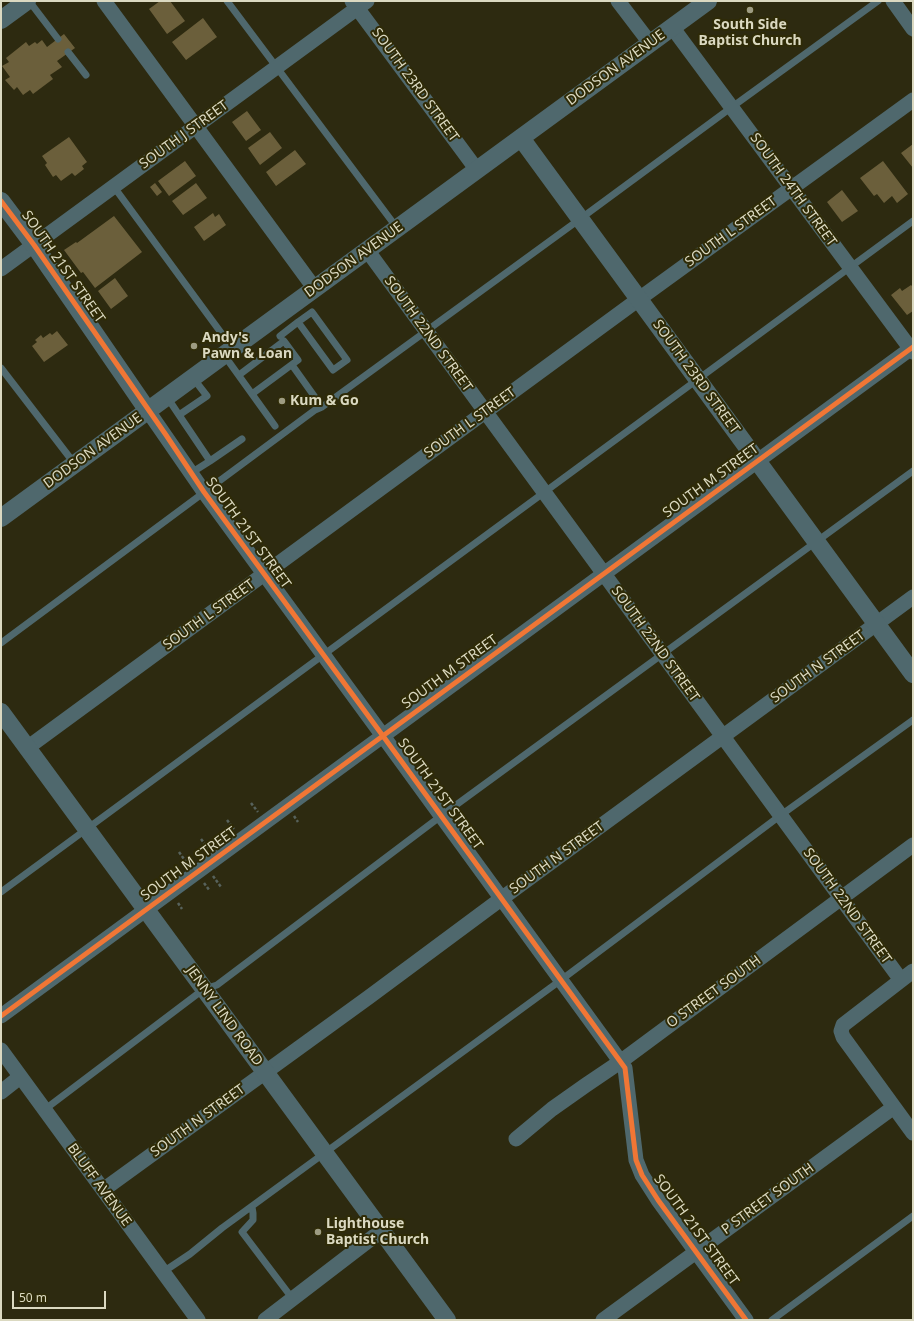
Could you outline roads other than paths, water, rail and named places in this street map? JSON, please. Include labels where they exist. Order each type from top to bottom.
[{"type":"street","points":[[1,20],[28,1]]},
{"type":"street","points":[[104,1],[315,289]]},
{"type":"street","points":[[618,1],[650,43]]},
{"type":"street","name":"DODSON AVENUE","points":[[1,518],[228,352],[277,332],[302,309],[315,289],[708,1]]},
{"type":"street","points":[[893,1],[913,29]]},
{"type":"street","name":"SOUTH J STREET","points":[[1,269],[276,68],[359,3]]},
{"type":"street","name":"SOUTH 23RD STREET","points":[[359,3],[477,170]]},
{"type":"street","name":"SOUTH 24TH STREET","points":[[672,27],[912,350]]},
{"type":"street","name":"SOUTH L STREET","points":[[27,748],[913,100]]},
{"type":"street","name":"SOUTH 23RD STREET","points":[[521,138],[913,674]]},
{"type":"street","name":"SOUTH 21ST STREET","points":[[1,201],[34,245],[204,492],[625,1068],[636,1160],[642,1175],[658,1200],[746,1320]]},
{"type":"street","name":"SOUTH 22ND STREET","points":[[367,250],[901,980]]},
{"type":"street","name":"SOUTH M STREET","points":[[1,1016],[758,461],[912,350]]},
{"type":"street","name":"SOUTH N STREET","points":[[103,1190],[369,997],[913,597]]},
{"type":"street","name":"JENNY LIND ROAD","points":[[1,712],[447,1320]]},
{"type":"street","name":"O STREET SOUTH","points":[[516,1139],[558,1105],[620,1062],[913,845]]},
{"type":"street","points":[[913,971],[843,1024],[841,1031],[843,1037],[913,1133]]},
{"type":"street","name":"BLUFF AVENUE","points":[[1,1050],[198,1320]]},
{"type":"street","points":[[1,1092],[20,1077]]},
{"type":"street","name":"P STREET SOUTH","points":[[603,1320],[894,1107]]},
{"type":"street","points":[[265,1320],[381,1231]]},
{"type":"lane","points":[[28,1],[58,39]]},
{"type":"lane","points":[[227,1],[397,228]]},
{"type":"lane","points":[[1,643],[314,410],[322,407],[878,1]]},
{"type":"lane","points":[[68,52],[86,75]]},
{"type":"lane","points":[[114,187],[228,352],[238,375],[275,426]]},
{"type":"lane","points":[[1,892],[913,221]]},
{"type":"lane","points":[[238,375],[277,332],[298,322],[302,309],[312,312],[347,360],[333,370],[298,322]]},
{"type":"lane","points":[[252,394],[298,360],[277,332]]},
{"type":"lane","points":[[292,365],[322,407]]},
{"type":"lane","points":[[1,368],[74,464]]},
{"type":"lane","points":[[179,415],[207,396],[193,378]]},
{"type":"lane","points":[[166,397],[210,461]]},
{"type":"lane","points":[[191,473],[242,439]]},
{"type":"lane","points":[[44,1110],[204,989],[217,985],[441,816],[913,471]]},
{"type":"lane","points":[[163,1272],[190,1254],[222,1228],[913,720]]},
{"type":"lane","points":[[252,1207],[254,1213],[253,1220],[242,1232],[292,1298]]},
{"type":"lane","points":[[772,1320],[913,1216]]},
{"type":"place","name":"South Side Baptist Church","points":[[750,10]]},
{"type":"place","name":"Andy's Pawn & Loan","points":[[194,346]]},
{"type":"place","name":"Kum & Go","points":[[282,401]]},
{"type":"place","name":"Lighthouse Baptist Church","points":[[318,1232]]}]
